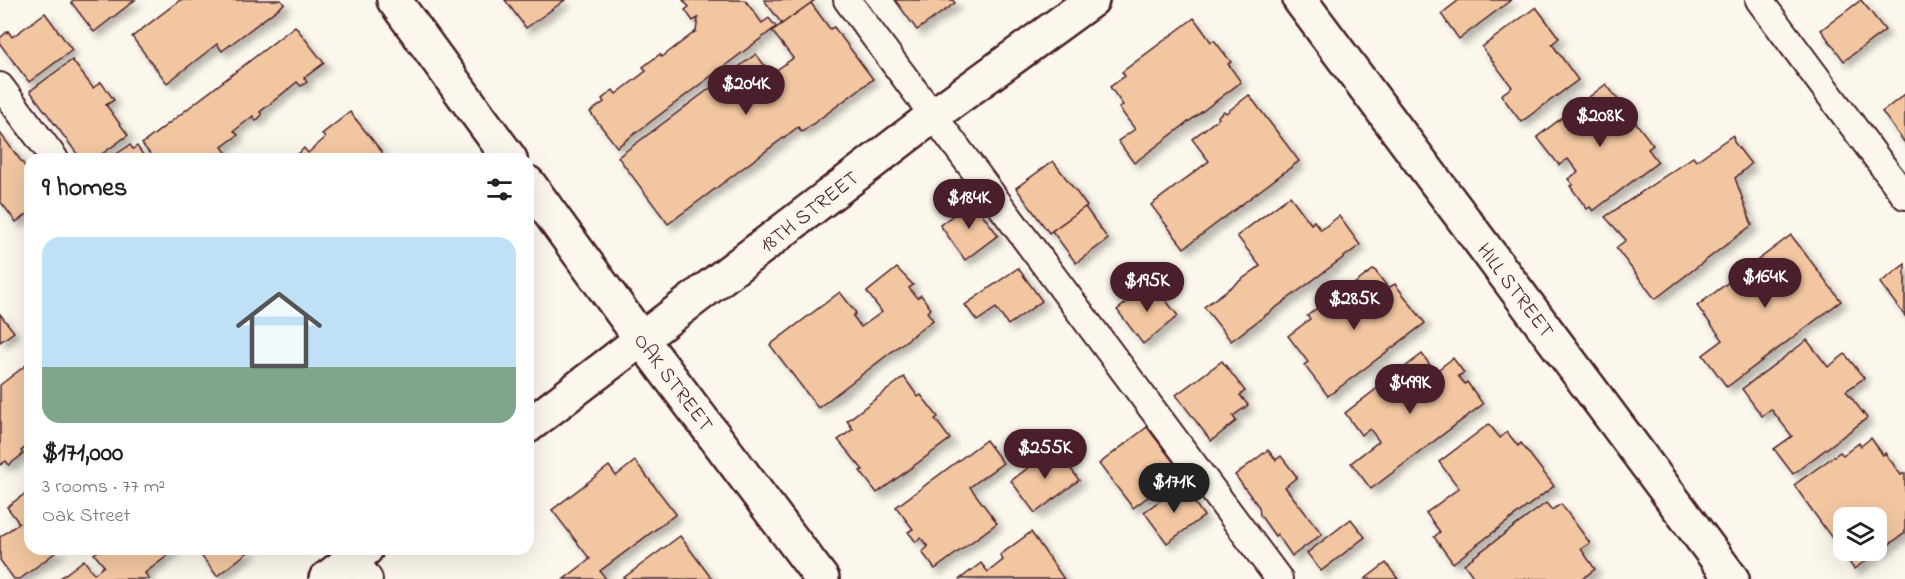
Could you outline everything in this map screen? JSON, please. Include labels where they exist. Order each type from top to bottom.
[{"type":"street","points":[[394,0],[506,153]]},
{"type":"street","name":"18TH STREET","points":[[534,421],[934,115],[1092,0]]},
{"type":"street","name":"HILL STREET","points":[[1300,0],[1732,579]]},
{"type":"street","name":"OAK STREET","points":[[534,191],[642,340],[822,579]]},
{"type":"street","points":[[326,579],[359,559]]},
{"type":"lane","points":[[847,0],[1279,579]]},
{"type":"lane","points":[[1759,0],[1905,196]]},
{"type":"lane","points":[[0,86],[50,153]]},
{"type":"building","points":[[74,0],[135,0],[94,32],[71,2]]},
{"type":"building","points":[[180,0],[281,0],[284,4],[222,51],[217,44],[167,83],[132,37]]},
{"type":"building","points":[[505,0],[565,0],[526,28]]},
{"type":"building","points":[[683,0],[745,0],[762,23],[769,18],[776,27],[617,147],[590,112],[604,102],[602,99],[613,90],[616,94],[646,71],[643,67],[660,54],[662,57],[696,31],[698,18],[693,21],[685,10],[689,7]]},
{"type":"building","points":[[764,0],[815,0],[782,24]]},
{"type":"building","points":[[895,0],[953,0],[955,3],[917,30]]},
{"type":"building","points":[[1459,0],[1511,0],[1459,39],[1441,14]]},
{"type":"building","points":[[1861,0],[1885,30],[1844,61],[1821,30]]},
{"type":"building","points":[[811,3],[830,29],[834,27],[873,79],[802,132],[798,127],[668,224],[618,157],[756,54],[771,74],[793,58],[772,31]]},
{"type":"building","points":[[1536,7],[1559,38],[1552,44],[1578,80],[1521,122],[1501,95],[1512,87],[1482,47]]},
{"type":"building","points":[[45,13],[72,50],[29,82],[0,44],[0,38],[8,31],[12,37]]},
{"type":"building","points":[[1194,18],[1211,42],[1214,40],[1231,62],[1228,64],[1241,82],[1134,163],[1118,141],[1135,129],[1119,108],[1123,105],[1110,87],[1125,76],[1122,72]]},
{"type":"building","points":[[295,26],[324,63],[304,78],[307,82],[301,86],[297,82],[260,112],[262,115],[256,121],[253,116],[234,131],[238,135],[222,147],[227,153],[149,153],[142,144]]},
{"type":"building","points":[[72,60],[93,88],[101,82],[114,100],[106,105],[128,135],[103,153],[76,153],[30,91]]},
{"type":"building","points":[[1606,84],[1653,145],[1648,149],[1658,162],[1593,211],[1590,207],[1587,209],[1570,186],[1573,185],[1568,179],[1578,172],[1568,159],[1559,165],[1537,137]]},
{"type":"building","points":[[1905,94],[1905,143],[1882,112]]},
{"type":"building","points":[[1249,95],[1299,161],[1184,248],[1151,205],[1209,161],[1192,139],[1219,118],[1218,116],[1224,111],[1226,113]]},
{"type":"building","points":[[350,112],[382,153],[308,153],[325,138],[322,134]]},
{"type":"building","points":[[0,133],[24,165],[24,216],[16,222],[0,201]]},
{"type":"building","points":[[1733,135],[1734,142],[1751,164],[1735,178],[1752,225],[1655,299],[1616,248],[1626,240],[1605,217],[1693,157],[1696,161]]},
{"type":"building","points":[[130,145],[133,149],[137,146],[142,153],[118,153]]},
{"type":"building","points":[[1053,161],[1087,206],[1049,233],[1016,188]]},
{"type":"building","points":[[1290,196],[1311,224],[1314,221],[1321,230],[1339,216],[1360,245],[1231,341],[1204,307],[1260,266],[1237,236]]},
{"type":"building","points":[[972,201],[998,235],[965,260],[940,225]]},
{"type":"building","points":[[1085,207],[1108,239],[1076,263],[1052,231]]},
{"type":"building","points":[[1791,235],[1841,301],[1727,387],[1703,355],[1723,340],[1697,306]]},
{"type":"building","points":[[1905,264],[1905,316],[1880,283]]},
{"type":"building","points":[[897,268],[913,285],[909,288],[917,298],[921,295],[931,309],[927,312],[933,320],[818,408],[770,345],[840,292],[856,313],[853,316],[861,327],[882,312],[867,292]]},
{"type":"building","points":[[1018,268],[1042,301],[1008,325],[996,308],[977,321],[965,305]]},
{"type":"building","points":[[1374,269],[1388,288],[1395,284],[1425,323],[1328,396],[1304,365],[1308,362],[1288,336],[1310,319],[1307,316],[1328,299],[1330,302]]},
{"type":"building","points":[[1152,283],[1178,316],[1143,344],[1117,310]]},
{"type":"building","points":[[0,314],[14,332],[0,342]]},
{"type":"building","points":[[1807,340],[1828,367],[1845,354],[1864,378],[1846,391],[1867,418],[1793,474],[1774,449],[1792,436],[1771,409],[1762,416],[1742,389]]},
{"type":"building","points":[[1422,354],[1435,372],[1453,358],[1464,373],[1458,376],[1465,384],[1467,382],[1483,404],[1371,489],[1351,463],[1379,441],[1370,429],[1361,435],[1345,413]]},
{"type":"building","points":[[1222,361],[1245,391],[1240,395],[1248,405],[1233,416],[1236,421],[1211,441],[1176,395]]},
{"type":"building","points":[[24,367],[24,449],[21,451],[23,454],[9,465],[6,461],[0,465],[0,385]]},
{"type":"building","points":[[904,377],[918,397],[921,395],[938,417],[935,419],[950,439],[877,493],[860,471],[863,470],[838,440],[853,429],[847,421]]},
{"type":"building","points":[[1489,424],[1500,438],[1507,432],[1518,446],[1521,443],[1554,486],[1453,563],[1434,537],[1440,532],[1426,513],[1459,488],[1439,462]]},
{"type":"building","points":[[1147,427],[1181,472],[1133,508],[1099,464]]},
{"type":"building","points":[[1871,438],[1901,475],[1905,473],[1905,533],[1887,546],[1887,507],[1833,507],[1833,540],[1794,485],[1840,452],[1843,455],[1859,443],[1861,446]]},
{"type":"building","points":[[986,440],[1003,463],[970,487],[997,523],[935,569],[922,552],[928,547],[921,538],[916,542],[908,532],[913,529],[896,507]]},
{"type":"building","points":[[1055,447],[1079,480],[1035,513],[1011,481]]},
{"type":"building","points":[[1268,450],[1276,460],[1281,456],[1297,477],[1285,487],[1322,534],[1292,556],[1260,515],[1259,507],[1235,475]]},
{"type":"building","points":[[635,461],[676,514],[600,571],[606,579],[564,579],[590,559],[552,510],[609,466],[616,476]]},
{"type":"building","points":[[1182,485],[1204,516],[1167,543],[1144,512]]},
{"type":"building","points":[[24,494],[24,555],[52,555],[20,579],[14,579],[0,560],[0,537],[19,523],[7,507]]},
{"type":"building","points":[[1546,503],[1552,510],[1561,504],[1590,543],[1581,549],[1595,569],[1582,579],[1475,579],[1464,564]]},
{"type":"building","points":[[1351,519],[1365,537],[1321,571],[1307,553]]},
{"type":"building","points":[[1031,532],[1064,579],[960,579],[981,563],[988,572],[1003,560],[1000,555]]},
{"type":"building","points":[[680,536],[712,579],[622,579]]},
{"type":"building","points":[[95,555],[168,555],[145,573],[149,579],[59,579],[84,560],[94,574],[104,566]]},
{"type":"building","points":[[201,555],[244,555],[217,576]]},
{"type":"building","points":[[1848,561],[1865,561],[1854,569]]},
{"type":"building","points":[[1386,563],[1398,579],[1365,579]]}]
